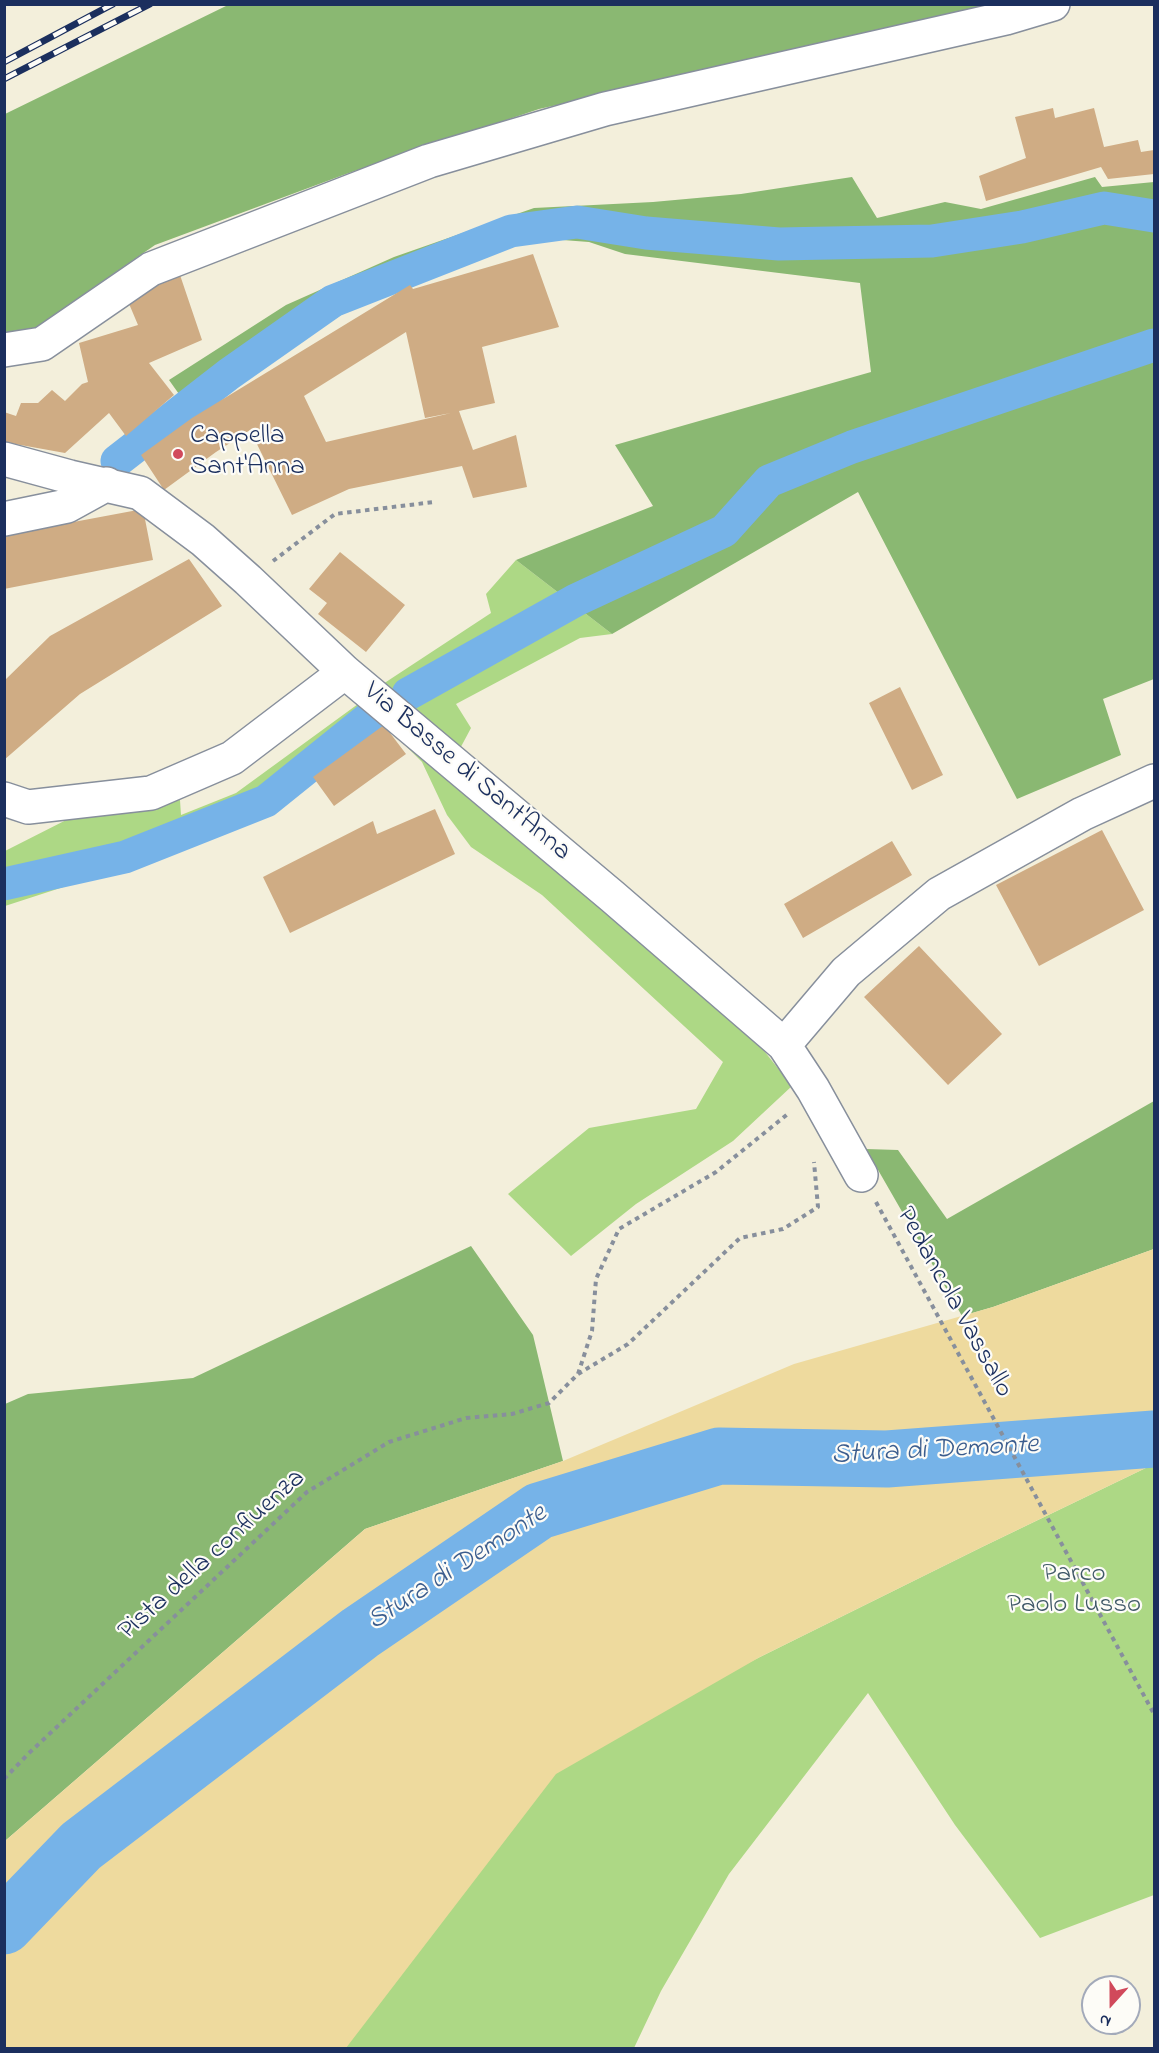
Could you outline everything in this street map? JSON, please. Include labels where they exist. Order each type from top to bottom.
[{"type":"street","points":[[4,350],[42,344],[151,268],[429,161],[605,109],[1006,18],[1053,4]]},
{"type":"street","name":"Via Basse di Sant'Anna","points":[[4,459],[140,493],[202,540],[248,579],[345,672],[614,897],[784,1045],[813,1089],[861,1175]]},
{"type":"street","points":[[4,519],[67,506],[107,484]]},
{"type":"street","points":[[4,799],[28,807],[151,793],[232,758],[345,672]]},
{"type":"street","points":[[784,1045],[846,972],[939,894],[1082,814],[1155,782]]},
{"type":"path","points":[[273,561],[335,514],[434,502]]},
{"type":"path","name":"Pista della confluenza","points":[[4,1779],[307,1492],[388,1442],[466,1418],[512,1414],[549,1403],[579,1374],[592,1331],[596,1279],[619,1229],[716,1172],[782,1120],[813,1089]]},
{"type":"path","points":[[579,1374],[628,1344],[740,1238],[783,1229],[818,1207],[813,1155]]},
{"type":"path","name":"Pedancola Vassallo","points":[[861,1175],[1155,1714]]},
{"type":"green space","points":[[228,5],[988,5],[939,20],[539,109],[346,174],[155,245],[12,344],[5,345],[5,114]]},
{"type":"green space","points":[[852,177],[877,218],[945,202],[981,209],[1095,177],[1102,187],[1154,182],[1154,679],[1103,699],[1121,755],[1017,799],[858,492],[612,634],[516,560],[653,506],[615,445],[871,372],[860,283],[625,254],[589,242],[536,238],[411,275],[341,315],[191,411],[169,380],[286,305],[394,257],[534,208],[653,202],[741,194]]},
{"type":"green space","points":[[516,560],[612,634],[580,638],[456,704],[471,728],[448,771],[738,1018],[792,1086],[733,1141],[636,1204],[571,1256],[508,1194],[589,1128],[696,1109],[723,1062],[542,895],[471,847],[447,815],[422,762],[385,725],[313,777],[266,815],[125,867],[5,906],[5,851],[78,814],[180,800],[181,815],[236,793],[386,682],[491,613],[486,594]]},
{"type":"green space","points":[[1154,1101],[1154,1249],[962,1316],[866,1149],[898,1150],[947,1219]]},
{"type":"green space","points":[[471,1246],[533,1335],[563,1461],[365,1529],[5,1841],[5,1404],[28,1394],[193,1378]]},
{"type":"green space","name":"Parco Paolo Lusso","points":[[1154,1464],[1154,1895],[1040,1938],[955,1825],[868,1693],[729,1874],[661,1991],[634,2048],[345,2048],[546,1763]]},
{"type":"sand","points":[[1154,1249],[1154,1464],[760,1657],[556,1774],[346,2048],[5,2048],[5,1841],[365,1529],[563,1461],[794,1364],[993,1307]]},
{"type":"building","points":[[1053,108],[1055,118],[1094,108],[1104,147],[1138,140],[1141,152],[1154,150],[1154,174],[1108,179],[1101,167],[986,201],[979,176],[1026,158],[1015,117]]},
{"type":"building","points":[[533,254],[559,327],[482,347],[495,403],[459,411],[473,450],[516,435],[527,487],[473,498],[462,466],[349,489],[292,515],[250,430],[164,490],[141,455],[192,418],[410,285],[413,289]],"holes":[[[406,332],[425,418],[451,413],[326,442],[304,396]]]},
{"type":"building","points":[[180,275],[202,340],[149,363],[174,395],[126,436],[109,413],[65,453],[4,442],[4,412],[16,416],[21,403],[38,403],[52,390],[65,401],[82,384],[88,382],[79,343],[138,325],[127,299]]},
{"type":"building","points":[[143,509],[153,560],[4,589],[4,535]]},
{"type":"building","points":[[340,552],[405,605],[366,652],[318,614],[327,603],[309,589]]},
{"type":"building","points":[[189,559],[222,606],[80,694],[4,760],[4,681],[50,636]]},
{"type":"building","points":[[900,687],[943,775],[912,790],[869,703]]},
{"type":"building","points":[[384,725],[406,754],[334,806],[313,777]]},
{"type":"building","points":[[435,809],[455,854],[290,933],[263,877],[373,821],[377,834]]},
{"type":"building","points":[[1102,830],[1144,910],[1039,966],[996,885]]},
{"type":"building","points":[[892,841],[912,875],[803,938],[784,904]]},
{"type":"building","points":[[919,946],[1002,1034],[948,1085],[864,997]]},
{"type":"waterway","points":[[117,461],[229,374],[333,301],[511,231],[577,222],[646,233],[779,244],[932,241],[1022,227],[1104,208],[1154,216]]},
{"type":"waterway","points":[[408,694],[576,600],[724,531],[769,481],[852,447],[1154,345]]},
{"type":"waterway","points":[[4,884],[125,857],[266,801],[374,714]]},
{"type":"waterway","name":"Stura di Demonte","points":[[4,1926],[81,1846],[360,1633],[539,1511],[719,1456],[887,1459],[1154,1439]]},
{"type":"railway","points":[[4,62],[113,4]]},
{"type":"railway","points":[[4,79],[150,4]]},
{"type":"place","name":"Cappella Sant'Anna","points":[[178,454]]}]
